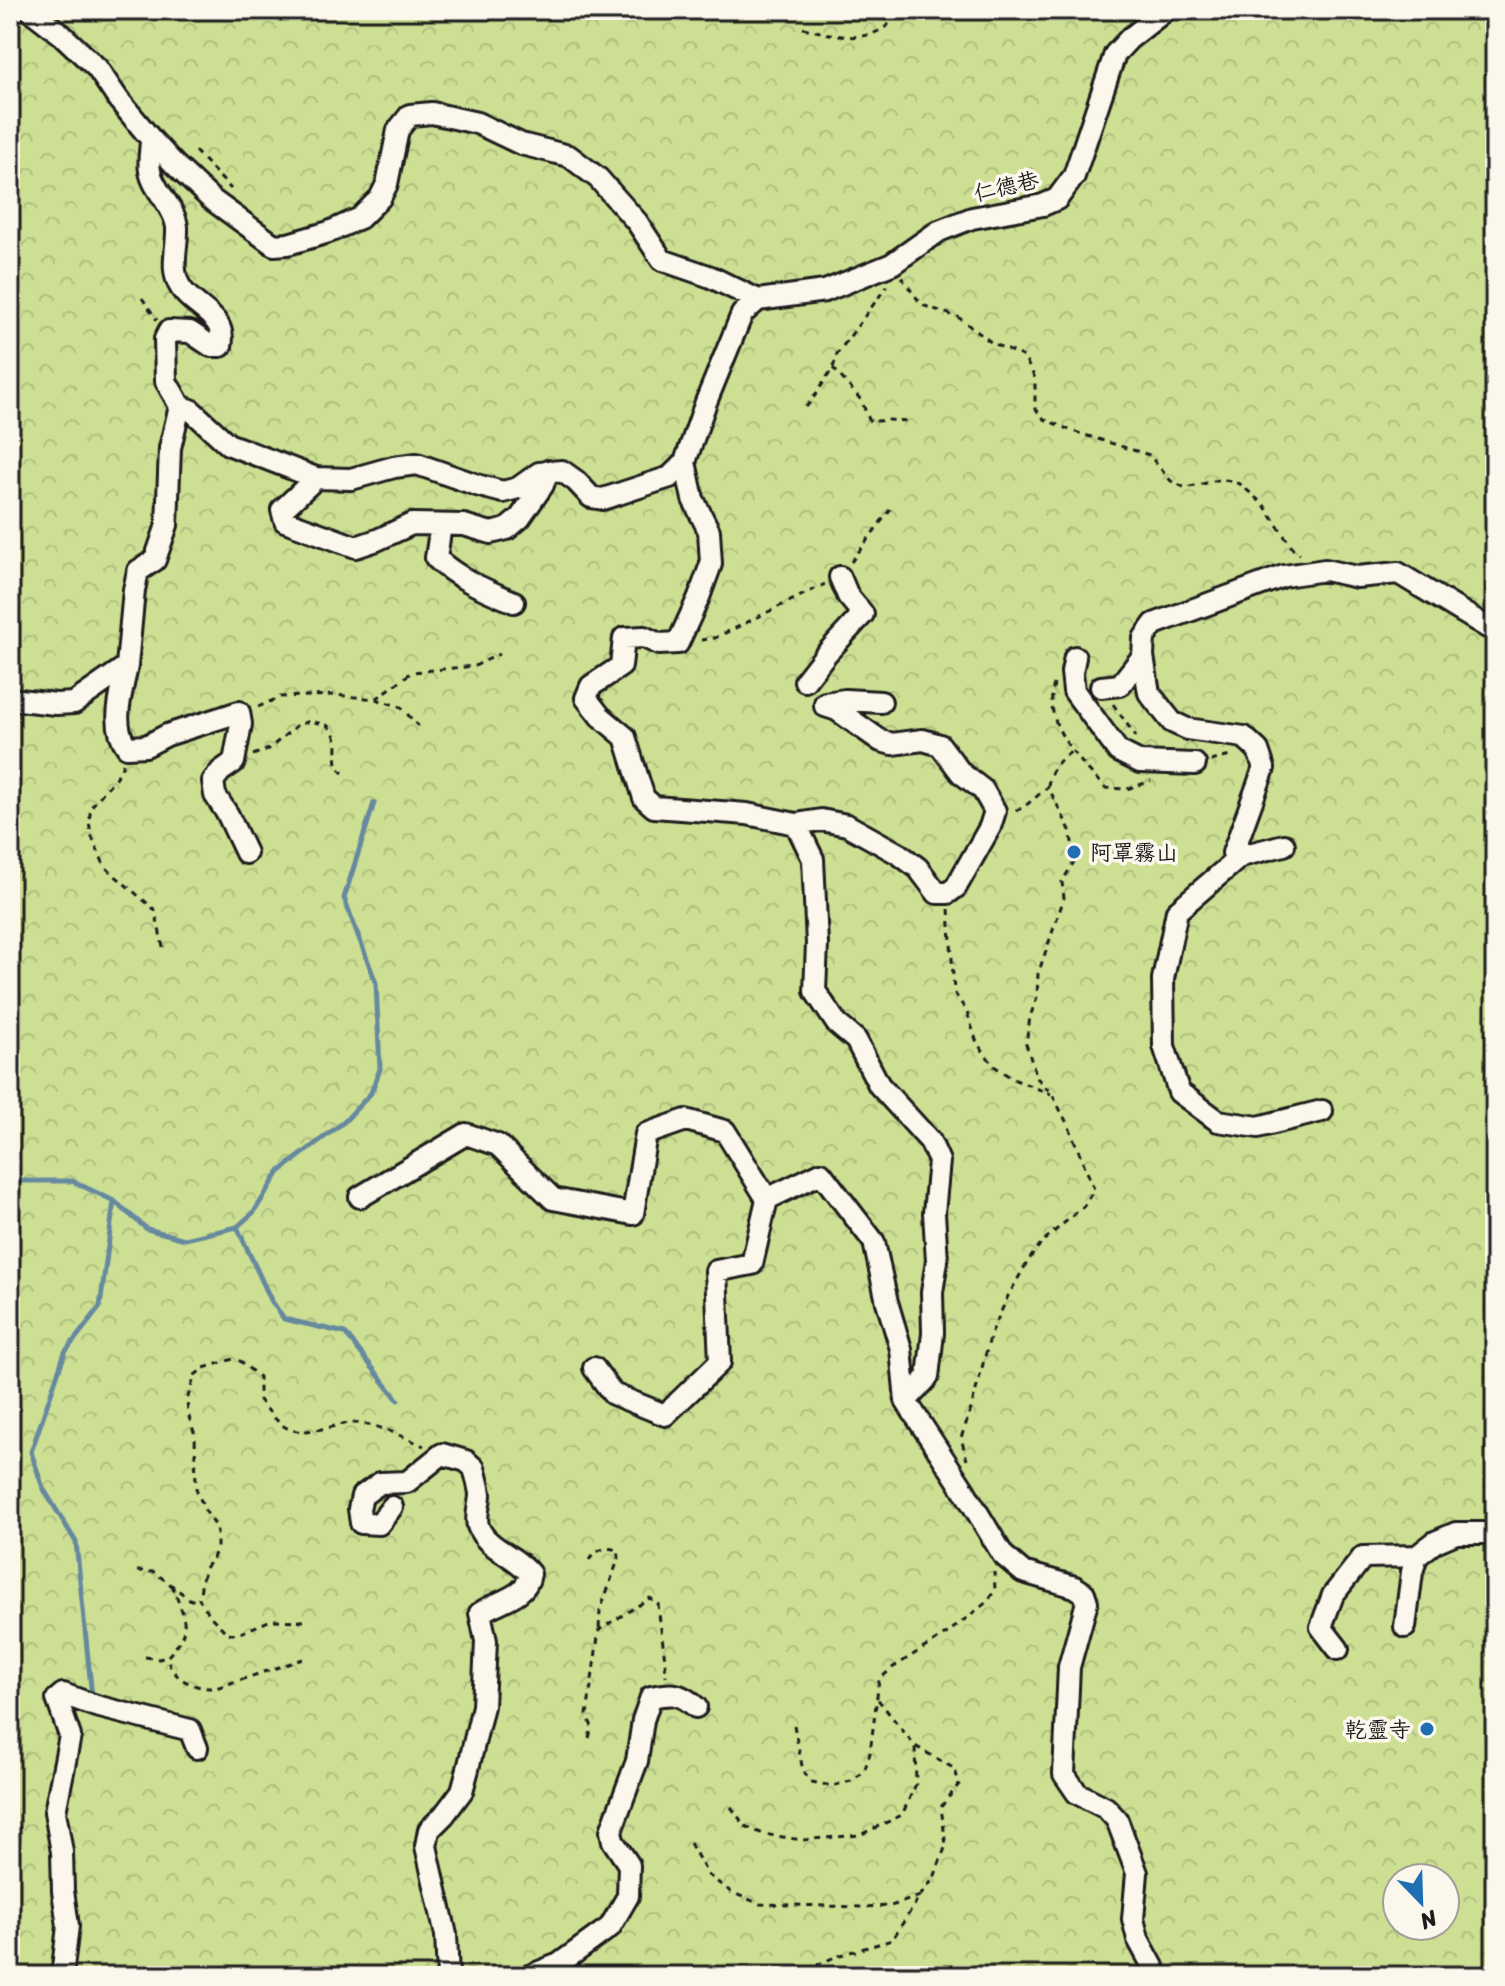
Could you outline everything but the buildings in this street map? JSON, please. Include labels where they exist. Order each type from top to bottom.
[{"type":"street","points":[[30,10],[97,68],[151,139],[211,199],[274,245],[329,232],[360,218],[380,198],[387,184],[398,130],[410,115],[432,113],[477,123],[521,144],[569,156],[598,178],[637,222],[662,260],[711,277],[758,300],[742,314],[685,462],[670,477],[603,499],[591,497],[562,471],[539,473],[518,488],[503,492],[417,464],[351,479],[316,478],[228,444],[191,410],[180,406],[166,381],[165,339],[169,331],[190,332],[211,346],[221,346],[223,338],[207,310],[187,298],[178,284],[174,255],[177,224],[150,172],[151,139]]},
{"type":"street","name":"仁德巷","points":[[758,300],[825,291],[892,264],[939,231],[972,218],[1043,205],[1057,199],[1074,176],[1115,54],[1166,10]]},
{"type":"street","points":[[180,406],[170,448],[167,525],[155,560],[138,571],[117,725],[121,740],[127,747],[146,746],[167,735],[239,712],[241,724],[234,762],[213,781],[215,795],[246,853]]},
{"type":"street","points":[[685,462],[693,499],[709,531],[711,564],[699,597],[678,643],[659,644],[644,637],[624,638],[621,666],[591,686],[586,698],[600,716],[625,737],[644,798],[654,807],[747,814],[796,824],[821,820],[847,825],[918,868],[937,893],[948,893],[956,887],[990,827],[995,811],[983,790],[961,773],[940,745],[923,740],[892,744],[881,741],[837,710],[825,706],[825,703],[845,700],[881,702]]},
{"type":"street","points":[[316,478],[282,510],[285,521],[356,547],[412,524],[464,525],[491,533],[507,529],[520,518],[543,485],[548,471]]},
{"type":"street","points":[[441,525],[436,558],[475,586],[514,602]]},
{"type":"street","points":[[1241,856],[1233,853],[1264,768],[1258,750],[1244,737],[1187,729],[1172,722],[1149,693],[1143,656],[1144,638],[1154,624],[1284,576],[1325,570],[1357,577],[1398,573],[1495,629]]},
{"type":"street","points":[[805,681],[863,614],[848,596],[840,577]]},
{"type":"street","points":[[1101,687],[1120,685],[1143,656]]},
{"type":"street","points":[[1075,657],[1072,672],[1074,691],[1118,751],[1140,762],[1195,764]]},
{"type":"street","points":[[10,699],[74,703],[127,666]]},
{"type":"street","points":[[796,824],[813,859],[817,944],[815,991],[837,1024],[856,1040],[879,1085],[930,1141],[939,1161],[934,1213],[937,1261],[932,1292],[933,1333],[928,1377],[906,1401]]},
{"type":"street","points":[[1284,845],[1241,856],[1177,911],[1163,979],[1164,1046],[1179,1092],[1218,1121],[1258,1127],[1322,1111]]},
{"type":"street","points":[[360,1197],[466,1134],[498,1145],[553,1199],[633,1214],[646,1134],[686,1120],[725,1131],[767,1199],[752,1264],[716,1271],[720,1362],[665,1415],[613,1394],[594,1368]]},
{"type":"street","points":[[767,1199],[821,1173],[874,1242],[901,1349],[906,1401],[1003,1555],[1023,1572],[1075,1587],[1084,1593],[1087,1602],[1069,1667],[1064,1774],[1077,1793],[1106,1808],[1117,1820],[1137,1873],[1133,1919],[1138,1939],[1158,1976]]},
{"type":"street","points":[[392,1507],[379,1524],[361,1523],[359,1509],[362,1496],[380,1483],[407,1482],[442,1454],[466,1461],[474,1468],[480,1493],[479,1530],[491,1544],[524,1565],[530,1574],[528,1584],[519,1593],[480,1613],[486,1641],[483,1706],[462,1791],[429,1830],[426,1846],[446,1935],[448,1976]]},
{"type":"street","points":[[1405,1627],[1417,1556],[1435,1542],[1456,1533],[1495,1533]]},
{"type":"street","points":[[1338,1649],[1321,1627],[1333,1595],[1363,1557],[1417,1556]]},
{"type":"street","points":[[529,1976],[559,1964],[610,1927],[628,1896],[629,1865],[613,1841],[611,1831],[637,1761],[643,1720],[651,1697],[673,1693],[696,1707]]},
{"type":"street","points":[[62,1976],[68,1926],[62,1852],[55,1812],[70,1736],[57,1699],[63,1694],[96,1706],[190,1730],[197,1748]]},
{"type":"path","points":[[803,28],[847,37],[869,35],[885,27],[901,10]]},
{"type":"path","points":[[806,407],[833,368],[837,354],[891,282],[892,264]]},
{"type":"path","points":[[892,264],[922,305],[958,317],[992,343],[1024,357],[1035,378],[1035,408],[1044,419],[1149,455],[1171,481],[1186,488],[1222,479],[1240,484],[1264,505],[1293,549],[1325,570]]},
{"type":"path","points":[[142,298],[156,319],[169,331]]},
{"type":"path","points":[[833,368],[861,400],[870,422],[911,421]]},
{"type":"path","points":[[678,643],[715,638],[840,577],[892,507]]},
{"type":"path","points":[[376,699],[412,672],[475,666],[499,654]]},
{"type":"path","points":[[239,712],[280,697],[335,695],[376,699],[401,707],[418,726]]},
{"type":"path","points":[[234,762],[269,749],[297,725],[310,721],[327,725],[336,738],[337,766],[347,776]]},
{"type":"path","points":[[127,747],[120,772],[91,807],[91,835],[105,867],[155,910],[164,952]]},
{"type":"path","points":[[962,1487],[967,1460],[961,1438],[991,1334],[1028,1261],[1042,1242],[1084,1206],[1094,1189],[1069,1127],[1052,1094],[1037,1078],[1026,1044],[1037,997],[1038,974],[1064,898],[1062,882],[1075,860],[1070,830],[1048,787],[1049,775],[1058,761],[1072,751]]},
{"type":"path","points":[[995,811],[1008,815],[1024,807],[1048,787]]},
{"type":"path","points":[[948,893],[954,992],[967,1012],[977,1043],[994,1066],[1013,1079],[1052,1094]]},
{"type":"path","points":[[304,1621],[271,1620],[238,1634],[227,1633],[199,1599],[204,1569],[213,1558],[217,1528],[204,1509],[196,1488],[195,1435],[187,1400],[195,1375],[204,1368],[233,1359],[240,1361],[259,1377],[259,1400],[281,1426],[294,1432],[354,1422],[389,1431],[442,1454]]},
{"type":"path","points":[[589,1560],[599,1550],[612,1548],[618,1551],[619,1557],[600,1611],[587,1715],[592,1727],[589,1738]]},
{"type":"path","points":[[794,1725],[803,1771],[812,1782],[832,1786],[851,1781],[864,1772],[870,1753],[879,1680],[987,1602],[995,1590],[994,1565],[1003,1555]]},
{"type":"path","points":[[137,1571],[154,1572],[191,1600],[199,1599]]},
{"type":"path","points":[[145,1657],[167,1657],[185,1633],[184,1618],[172,1585]]},
{"type":"path","points":[[599,1630],[650,1598],[658,1603],[667,1684],[651,1697]]},
{"type":"path","points":[[167,1657],[168,1663],[184,1682],[203,1689],[216,1688],[306,1658]]},
{"type":"path","points":[[814,1976],[815,1966],[837,1956],[892,1940],[934,1878],[946,1845],[941,1807],[959,1784],[955,1769],[915,1746],[876,1697]]},
{"type":"path","points":[[731,1807],[745,1826],[763,1834],[802,1840],[860,1835],[902,1815],[916,1784],[915,1746]]},
{"type":"path","points":[[690,1843],[708,1875],[731,1892],[760,1904],[875,1907],[891,1906],[920,1896]]},
{"type":"green space","points":[[10,10],[1495,10],[1495,1976],[10,1976]]},
{"type":"waterway","points":[[10,1181],[72,1181],[114,1201],[147,1229],[185,1239],[237,1227],[254,1212],[279,1172],[345,1121],[371,1093],[380,1069],[376,983],[344,898],[374,803]]},
{"type":"waterway","points":[[92,1697],[76,1542],[43,1488],[31,1452],[65,1352],[100,1307],[114,1201]]},
{"type":"waterway","points":[[237,1227],[271,1300],[284,1319],[345,1333],[398,1400]]},
{"type":"place","name":"阿罩霧山","points":[[1074,852]]},
{"type":"place","name":"乾靈寺","points":[[1427,1729]]}]
